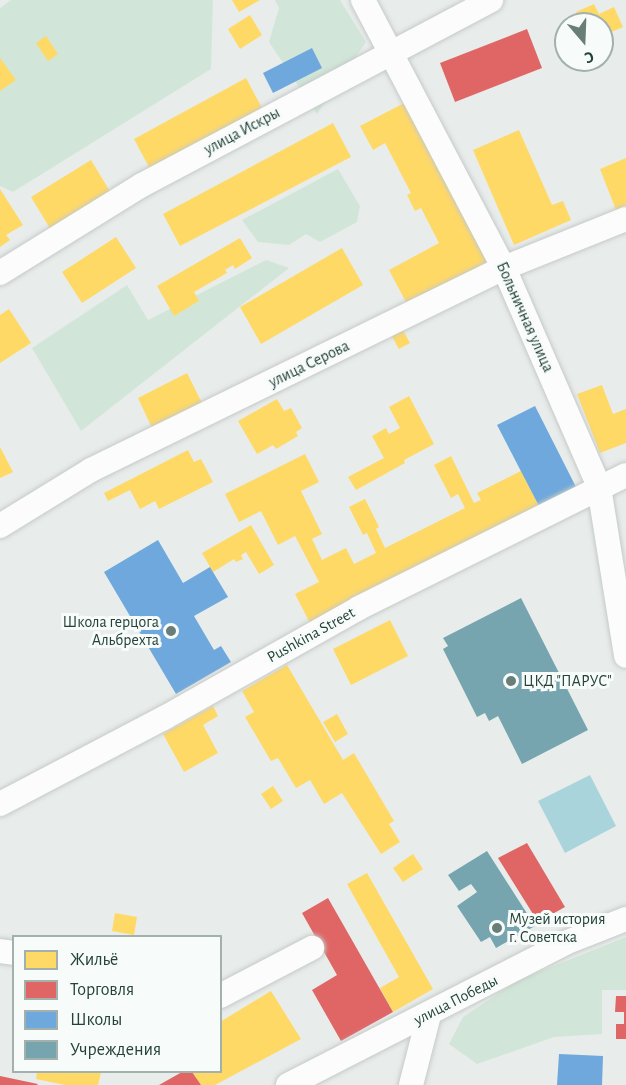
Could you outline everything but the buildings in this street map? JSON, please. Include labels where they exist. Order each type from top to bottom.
[{"type":"street","name":"Больничная улица","points":[[363,0],[504,268],[599,487],[626,656]]},
{"type":"street","name":"улица Искры","points":[[0,273],[142,184],[481,2]]},
{"type":"street","name":"улица Серова","points":[[0,526],[90,470],[504,268],[626,219]]},
{"type":"street","name":"Pushkina Street","points":[[0,804],[164,718],[359,608],[626,475]]},
{"type":"street","name":"улица Победы","points":[[288,1085],[429,1015],[565,943],[626,919]]},
{"type":"street","points":[[222,995],[312,948]]},
{"type":"street","points":[[411,1085],[429,1015]]},
{"type":"green space","points":[[11,0],[213,0],[211,69],[13,192],[0,186],[0,8]]},
{"type":"green space","points":[[275,0],[340,0],[366,42],[317,114],[269,42],[279,8]]},
{"type":"green space","points":[[338,169],[360,206],[357,222],[320,242],[306,234],[289,245],[258,242],[242,220]]},
{"type":"green space","points":[[266,260],[289,268],[81,431],[32,348],[127,285],[148,320]]},
{"type":"green space","points":[[626,937],[626,990],[602,990],[602,1034],[554,1037],[477,1064],[449,1044],[463,1017],[519,980]]},
{"type":"water","points":[[590,775],[616,826],[565,853],[538,801]]},
{"type":"place","name":"Школа герцога Альбрехта","points":[[171,631]]},
{"type":"place","name":"ЦКД \"ПАРУС\"","points":[[511,681]]},
{"type":"place","name":"Музей история г. Советска","points":[[497,928]]}]
